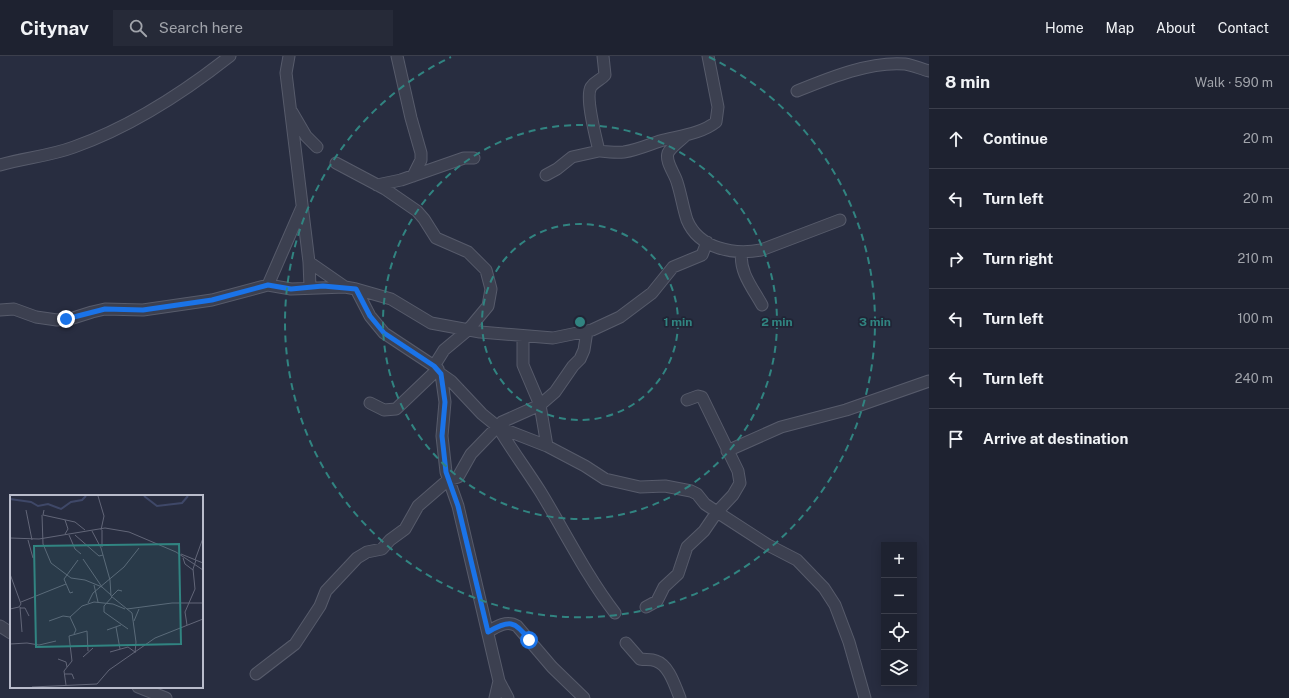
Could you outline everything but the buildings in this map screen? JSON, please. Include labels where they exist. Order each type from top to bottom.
[{"type":"street","points":[[0,165],[58,152],[102,136],[171,98],[200,80],[230,56]]},
{"type":"street","points":[[289,56],[286,73],[309,262],[310,287]]},
{"type":"street","points":[[397,56],[406,97],[421,152],[421,160],[413,176]]},
{"type":"street","points":[[599,151],[589,91],[592,85],[605,75],[603,56]]},
{"type":"street","points":[[546,175],[557,169],[572,157],[599,151],[624,152],[687,134],[710,126],[716,122],[718,107],[708,56]]},
{"type":"street","points":[[797,91],[841,73],[877,66],[905,64],[929,70]]},
{"type":"street","points":[[291,110],[306,136],[317,147]]},
{"type":"street","points":[[687,134],[668,152],[668,157],[676,178],[688,220],[697,234],[707,242],[722,250],[742,252],[761,250],[840,220]]},
{"type":"street","points":[[377,185],[413,176],[456,160],[474,158]]},
{"type":"street","points":[[336,163],[377,185],[417,211],[436,238],[468,252],[486,270],[490,279],[491,297],[481,316],[468,330],[444,350],[438,369],[396,409],[384,410],[370,403]]},
{"type":"street","points":[[268,285],[302,206]]},
{"type":"street","points":[[0,310],[14,309],[36,317],[57,320],[73,318],[105,309],[143,310],[212,300],[268,285],[291,289],[345,286],[391,299],[432,323],[468,330],[554,338],[587,331],[629,312],[657,288],[673,266],[702,255],[707,242]]},
{"type":"street","points":[[742,252],[741,257],[747,281],[762,305]]},
{"type":"street","points":[[309,262],[345,286]]},
{"type":"street","points":[[356,289],[370,316],[384,333],[438,369],[482,414],[498,427],[539,489],[554,517],[615,613]]},
{"type":"street","points":[[256,674],[295,644],[320,606],[326,591],[339,579],[344,571],[357,558],[367,552],[382,549],[390,540],[405,529],[418,506],[448,480],[458,476],[471,454],[502,422],[540,405],[555,392],[573,366],[580,359],[584,350],[587,331]]},
{"type":"street","points":[[523,336],[523,365],[540,405],[547,446]]},
{"type":"street","points":[[438,369],[445,402],[443,451],[448,480],[458,506],[499,681],[508,698]]},
{"type":"street","points":[[727,451],[789,424],[846,410],[929,381]]},
{"type":"street","points":[[646,607],[657,601],[664,587],[678,574],[687,547],[704,531],[717,512],[733,495],[740,483],[738,472],[702,397],[698,396],[687,400]]},
{"type":"street","points":[[498,427],[547,446],[605,479],[640,486],[665,486],[691,491],[697,494],[706,504],[717,512],[768,545],[797,560],[824,588],[835,605],[865,698]]},
{"type":"street","points":[[488,632],[506,623],[513,623],[552,667],[584,698]]},
{"type":"street","points":[[0,626],[10,632]]},
{"type":"street","points":[[0,633],[10,638]]},
{"type":"street","points":[[626,643],[640,659],[659,662],[669,673],[680,698]]},
{"type":"street","points":[[494,698],[499,681]]},
{"type":"street","points":[[141,688],[166,698]]},
{"type":"route","points":[[66,319],[105,309],[143,310],[212,300],[268,285],[285,286],[291,289],[323,286],[345,286],[356,289],[370,316],[384,333],[426,360],[438,369],[441,374],[445,402],[442,436],[446,472],[458,506],[475,584],[488,632],[506,623],[513,623],[521,629],[529,640]]}]
